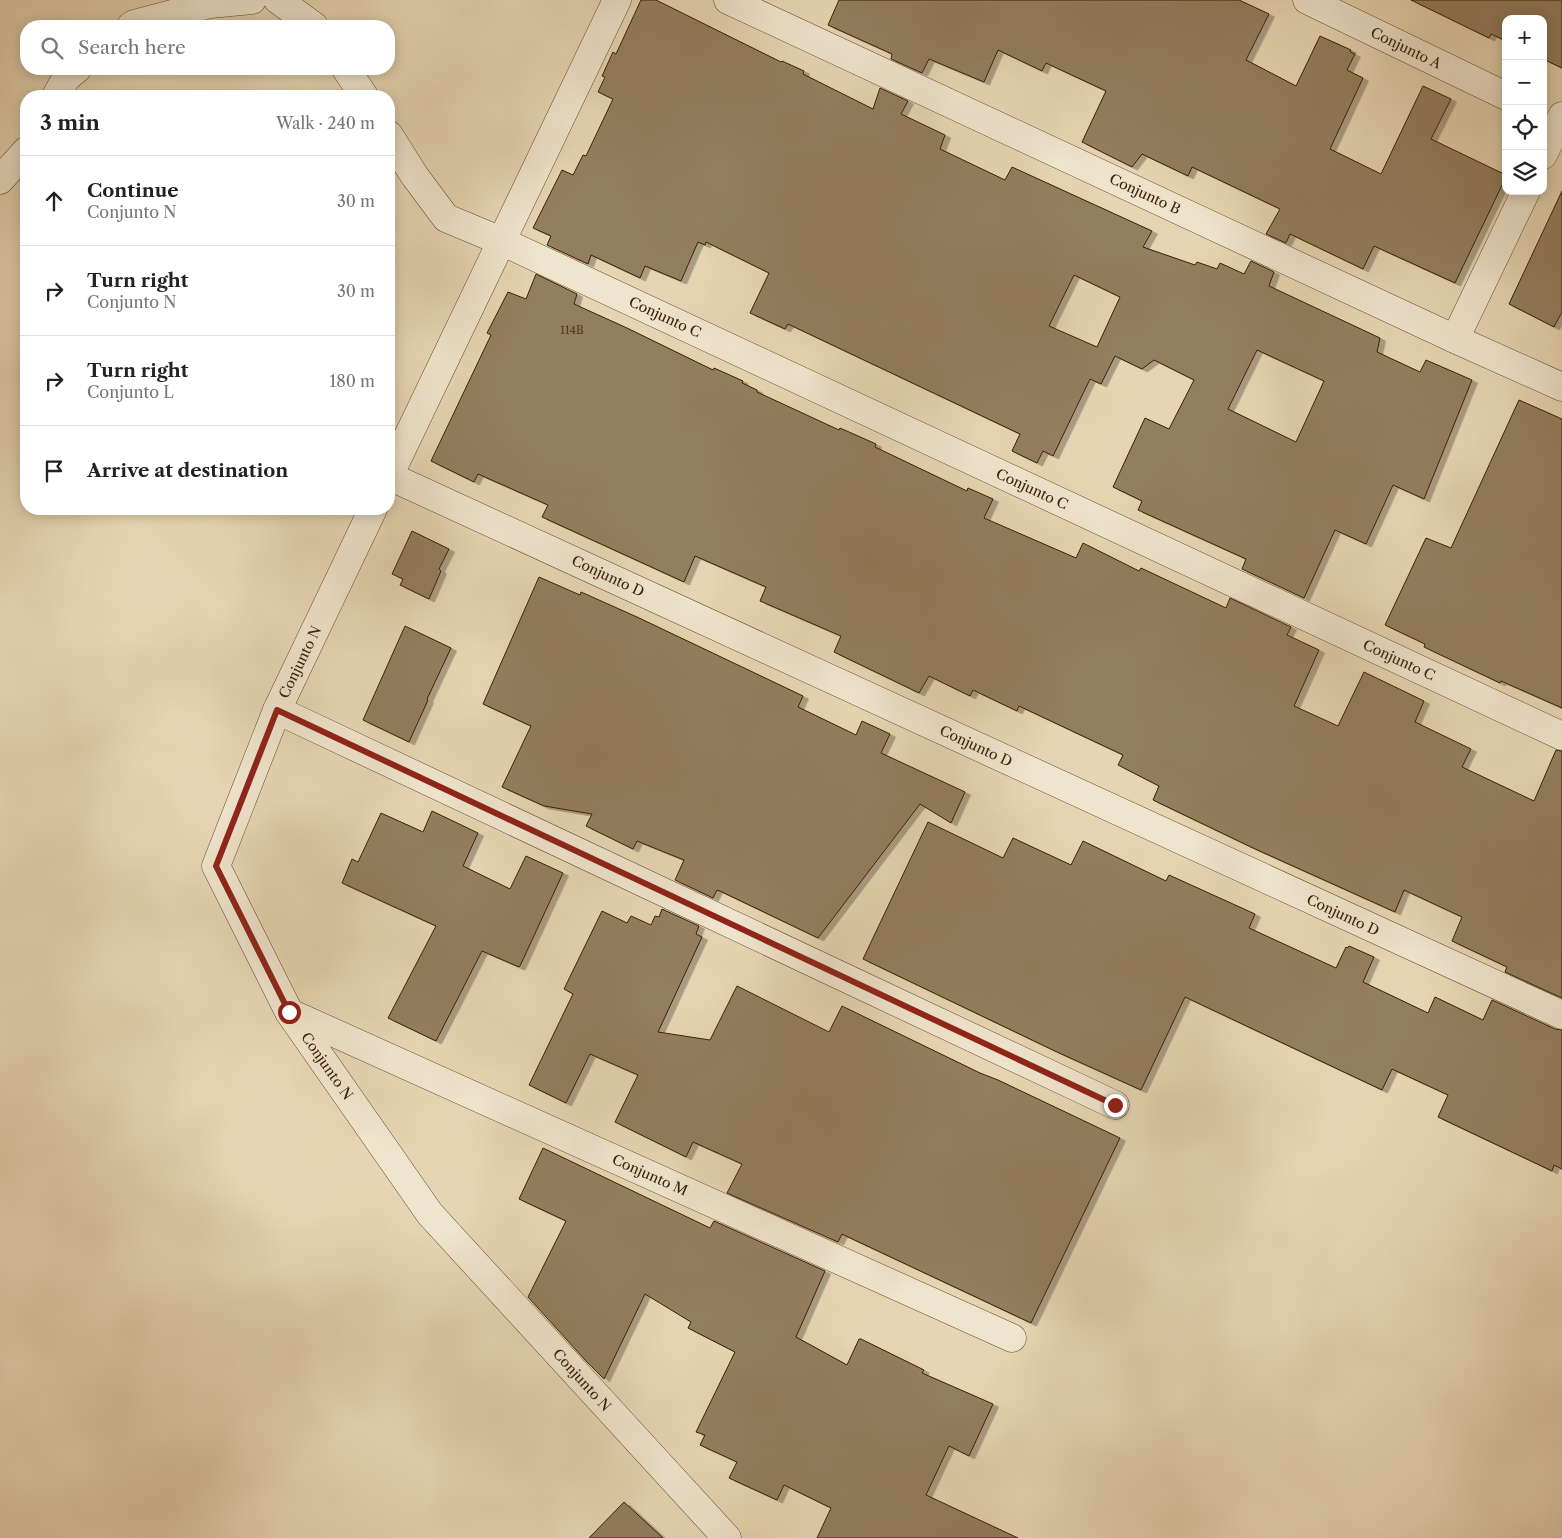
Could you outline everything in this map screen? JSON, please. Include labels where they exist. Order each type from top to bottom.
[{"type":"street","points":[[149,20],[210,4],[252,0]]},
{"type":"street","points":[[278,0],[306,20]]},
{"type":"street","points":[[395,463],[617,0]]},
{"type":"street","name":"Conjunto B","points":[[728,0],[1562,387]]},
{"type":"street","name":"Conjunto A","points":[[1306,0],[1502,94]]},
{"type":"street","points":[[59,90],[70,75]]},
{"type":"street","points":[[350,75],[360,90]]},
{"type":"street","points":[[1545,150],[1557,119]]},
{"type":"street","name":"Conjunto C","points":[[395,145],[446,218],[501,241],[1562,736]]},
{"type":"street","points":[[0,180],[20,158]]},
{"type":"street","points":[[1456,339],[1524,195]]},
{"type":"street","name":"Conjunto D","points":[[395,479],[1562,1015]]},
{"type":"street","name":"Conjunto N","points":[[370,515],[277,710],[216,866],[289,1012],[430,1214],[727,1538]]},
{"type":"street","points":[[277,710],[1115,1105]]},
{"type":"street","name":"Conjunto M","points":[[289,1012],[1012,1338]]},
{"type":"building","points":[[641,0],[656,0],[781,62],[804,71],[803,74],[873,109],[880,88],[908,101],[901,114],[945,135],[940,149],[1005,180],[1012,167],[1152,231],[1143,247],[1195,265],[1197,262],[1217,269],[1220,263],[1244,274],[1251,261],[1274,272],[1269,286],[1380,338],[1377,352],[1420,372],[1426,360],[1472,380],[1424,499],[1393,485],[1366,544],[1335,530],[1304,598],[1242,569],[1246,559],[1138,510],[1142,501],[1113,487],[1145,418],[1169,429],[1194,380],[1154,360],[1142,369],[1115,356],[1101,384],[1090,379],[1053,456],[1043,451],[1037,463],[1012,451],[1020,434],[788,324],[785,329],[750,313],[769,273],[706,242],[705,245],[698,242],[681,281],[645,266],[640,278],[591,255],[588,264],[547,245],[551,236],[533,228],[562,170],[573,175],[583,155],[586,156],[613,99],[598,92],[605,77],[602,76],[613,52],[616,54]],"holes":[[[1074,275],[1120,297],[1097,347],[1049,326]],[[1257,350],[1324,381],[1296,442],[1228,409]]]},
{"type":"building","points":[[839,0],[1239,0],[1269,14],[1246,60],[1296,86],[1320,36],[1351,50],[1350,52],[1355,54],[1347,70],[1363,78],[1330,149],[1381,174],[1423,86],[1451,99],[1431,139],[1502,173],[1502,185],[1455,283],[1374,246],[1363,269],[1290,234],[1286,243],[1266,234],[1280,209],[1192,167],[1188,176],[1142,154],[1132,167],[1082,142],[1106,91],[1046,63],[1042,71],[998,50],[984,82],[929,59],[922,73],[891,59],[892,54],[828,25]]},
{"type":"building","points":[[1411,0],[1562,0],[1562,68],[1547,61],[1547,15],[1502,15],[1502,39],[1491,34],[1489,38]]},
{"type":"building","points":[[1562,191],[1562,312],[1554,327],[1509,304]]},
{"type":"building","points":[[536,274],[577,294],[574,304],[713,370],[714,368],[743,381],[742,383],[757,390],[757,392],[839,430],[840,428],[876,444],[875,447],[967,491],[968,488],[993,499],[984,518],[1076,558],[1083,543],[1139,571],[1141,568],[1226,608],[1230,598],[1291,627],[1287,635],[1319,650],[1294,706],[1338,726],[1364,672],[1424,701],[1415,722],[1471,749],[1462,767],[1534,801],[1556,750],[1562,751],[1562,998],[1505,972],[1507,967],[1452,941],[1462,917],[1404,890],[1395,912],[1253,848],[1153,800],[1159,786],[1118,765],[1123,755],[1019,706],[1017,711],[973,690],[970,696],[929,676],[919,693],[834,652],[841,636],[760,601],[766,587],[695,556],[684,582],[542,517],[548,505],[478,474],[474,482],[431,461],[491,335],[487,333],[508,292],[526,299]]},
{"type":"building","points":[[1519,400],[1562,419],[1562,708],[1501,681],[1500,683],[1424,647],[1425,644],[1385,625],[1426,538],[1451,548]]},
{"type":"building","points":[[412,531],[449,549],[439,569],[441,571],[429,599],[400,585],[403,579],[392,574]]},
{"type":"building","points":[[539,577],[580,595],[581,592],[637,617],[803,696],[798,707],[856,735],[862,721],[890,734],[881,753],[965,792],[951,823],[920,804],[818,938],[722,892],[717,890],[713,898],[675,880],[684,860],[637,841],[633,849],[586,826],[592,814],[544,806],[502,787],[531,726],[483,704]]},
{"type":"building","points":[[405,626],[451,648],[409,742],[363,720]]},
{"type":"building","points":[[432,811],[478,833],[463,866],[510,889],[526,856],[563,873],[520,966],[482,951],[436,1041],[388,1018],[436,926],[342,883],[352,859],[358,862],[381,813],[423,832]]},
{"type":"building","points":[[928,822],[1003,858],[1013,838],[1071,865],[1083,841],[1166,881],[1169,875],[1255,914],[1249,928],[1336,968],[1346,947],[1349,946],[1374,957],[1363,982],[1428,1013],[1435,997],[1483,1020],[1492,1000],[1555,1029],[1562,1030],[1562,1169],[1554,1165],[1552,1171],[1438,1117],[1448,1095],[1392,1069],[1382,1090],[1185,997],[1141,1090],[863,959]]},
{"type":"building","points":[[662,909],[699,926],[696,934],[702,937],[658,1032],[710,1040],[737,986],[829,1032],[842,1006],[1120,1138],[1031,1323],[842,1234],[838,1242],[727,1193],[742,1164],[693,1142],[686,1157],[615,1122],[638,1075],[590,1054],[566,1103],[529,1085],[573,994],[564,989],[602,911],[627,923],[631,916],[651,925],[655,916],[659,917]]},
{"type":"building","points":[[543,1148],[710,1228],[714,1221],[825,1271],[796,1337],[847,1365],[859,1339],[861,1339],[924,1370],[922,1373],[993,1404],[969,1456],[949,1446],[926,1495],[1018,1538],[817,1538],[831,1508],[784,1485],[777,1500],[729,1478],[737,1462],[700,1445],[705,1435],[696,1432],[735,1352],[688,1328],[691,1322],[645,1294],[604,1379],[528,1297],[566,1221],[519,1199]]},
{"type":"building","points":[[624,1502],[663,1538],[589,1538]]},
{"type":"route","points":[[289,1012],[216,866],[277,710],[1115,1105]]}]
